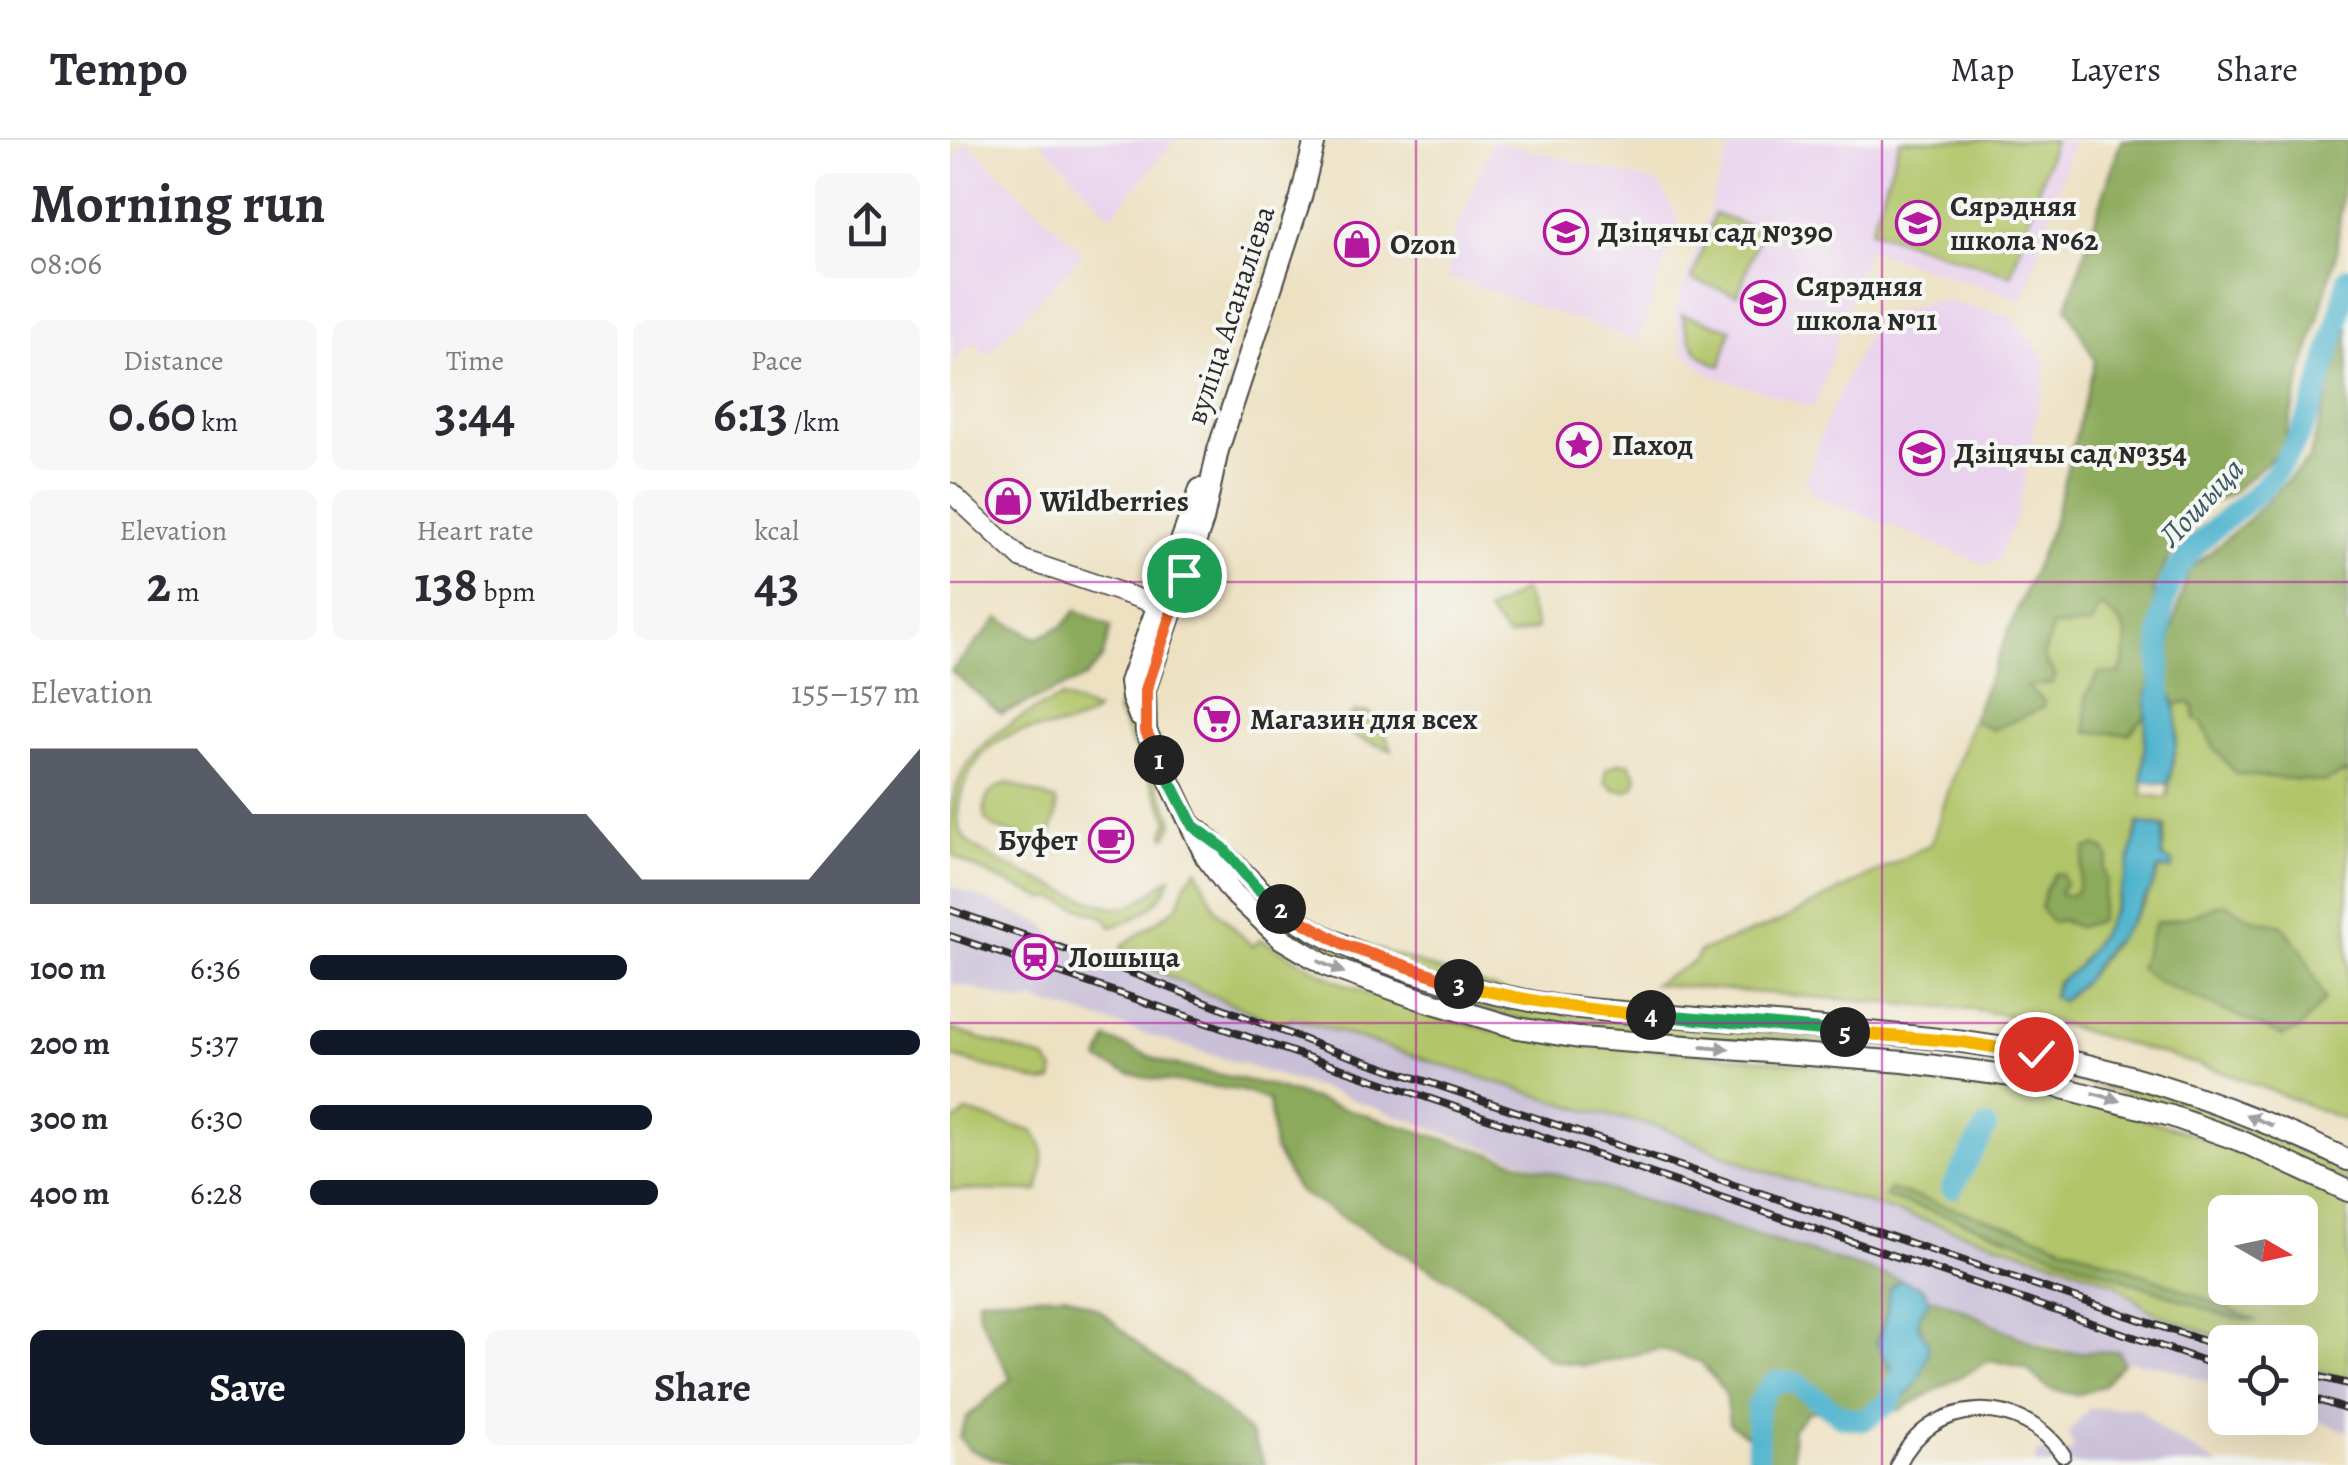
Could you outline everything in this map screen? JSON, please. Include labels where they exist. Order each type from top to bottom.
[{"type":"main road","name":"вуліца Асаналіева","points":[[1193,826],[1146,731],[1132,698],[1130,682],[1164,608],[1190,510],[1218,450],[1301,197],[1315,140]]},
{"type":"main road","points":[[1193,826],[1223,848],[1280,908],[1314,930],[1344,945],[1447,980],[1559,1006],[1962,1042],[2036,1054],[2180,1091],[2232,1109],[2348,1160]]},
{"type":"main road","points":[[1193,826],[1206,858],[1231,891],[1282,939],[1327,966],[1423,1000],[1518,1028],[1579,1038],[1904,1062],[2020,1077],[2170,1116],[2241,1141],[2348,1192]]},
{"type":"street","points":[[950,492],[1022,559],[1164,608]]},
{"type":"street","points":[[1898,1465],[1916,1437],[1939,1420],[1957,1412],[1982,1410],[2033,1425],[2051,1437],[2064,1456]]},
{"type":"shaded area","points":[[1039,140],[1176,140],[1111,215]]},
{"type":"shaded area","name":"Дзіцячы сад №390","points":[[1492,140],[1659,184],[1679,220],[1638,341],[1447,277],[1452,244]]},
{"type":"shaded area","points":[[1733,140],[2073,140],[2023,300],[1867,249],[1814,408],[1708,374],[1684,352],[1675,312]]},
{"type":"shaded area","points":[[967,142],[1083,253],[987,355],[974,341],[952,364],[950,161]]},
{"type":"shaded area","name":"Дзіцячы сад №354","points":[[1938,300],[2010,315],[2047,362],[2018,511],[1998,560],[1986,564],[1814,496],[1806,483],[1825,423],[1877,315]]},
{"type":"shaded area","points":[[950,886],[1046,925],[1053,936],[1205,989],[1279,1025],[1293,1018],[1581,1109],[1661,1127],[1755,1168],[2115,1283],[2152,1312],[2208,1333],[2208,1381],[2159,1365],[2089,1357],[1982,1326],[1329,1091],[1072,1011],[1036,1001],[1021,1002],[950,982]]},
{"type":"shaded area","points":[[2318,1370],[2348,1379],[2348,1432],[2318,1421]]},
{"type":"shaded area","points":[[2090,1408],[2138,1408],[2167,1434],[2219,1465],[2035,1465],[2037,1451],[2050,1454],[2056,1462],[2074,1449],[2068,1433]]},
{"type":"green space","points":[[1900,140],[2054,140],[2011,275],[1871,230]]},
{"type":"green space","points":[[2121,140],[2348,140],[2336,254],[2282,449],[2232,493],[2190,514],[2155,586],[2148,713],[2129,734],[2087,732],[2086,696],[2099,673],[2120,674],[2127,643],[2123,629],[2101,606],[2090,625],[2052,627],[2043,658],[2055,675],[2053,683],[2026,687],[2044,701],[2043,708],[1993,730],[1972,720],[2053,523],[2095,361],[2067,307]]},
{"type":"green space","points":[[1714,214],[1761,230],[1738,295],[1692,280]]},
{"type":"green space","points":[[1682,314],[1731,329],[1721,366],[1704,358],[1694,346]]},
{"type":"green space","points":[[2348,325],[2348,771],[2324,782],[2236,774],[2214,748],[2203,724],[2195,719],[2193,705],[2176,705],[2169,691],[2171,634],[2188,571],[2246,522],[2309,459]]},
{"type":"green space","points":[[1524,590],[1537,629],[1508,637],[1487,612]]},
{"type":"green space","points":[[2101,606],[2120,621],[2129,641],[2120,675],[2139,721],[2148,713],[2143,795],[2167,798],[2178,733],[2176,705],[2185,702],[2193,705],[2214,748],[2345,774],[2348,771],[2348,1121],[2223,1072],[2049,1021],[1972,1010],[1654,984],[1695,961],[1699,952],[1776,923],[1931,844],[1972,720],[1993,730],[2025,686],[2055,675],[2043,658],[2052,627]],"holes":[[[2138,822],[2166,826],[2162,857],[2174,863],[2172,870],[2160,869],[2144,904],[2085,980],[2061,1002],[2052,997],[2056,983],[2075,969],[2104,929],[2125,881]],[[2082,863],[2078,927],[2060,920],[2055,873],[2060,896],[2070,896],[2078,891]],[[2223,903],[2252,919],[2282,925],[2299,1029],[2283,1036],[2157,981],[2155,923],[2187,917]]]},
{"type":"green space","points":[[1076,610],[1111,627],[1102,659],[1085,678],[1001,714],[951,671],[999,618],[1037,638],[1063,626]]},
{"type":"green space","points":[[1124,697],[1135,736],[1172,817],[1173,825],[1166,837],[1169,820],[1117,712]]},
{"type":"green space","points":[[1062,698],[1096,711],[1066,726],[1002,738],[988,749],[965,783],[958,822],[965,839],[991,857],[1065,891],[1107,905],[1135,903],[1171,878],[1148,909],[1112,927],[1104,917],[1053,898],[1045,899],[981,871],[958,859],[952,851],[953,800],[971,760],[1002,730]]},
{"type":"green space","points":[[1366,712],[1379,721],[1392,750],[1355,737],[1347,721],[1354,713]]},
{"type":"green space","points":[[1629,763],[1637,777],[1635,786],[1627,791],[1614,789],[1605,782],[1606,769]]},
{"type":"green space","points":[[1008,783],[1056,801],[1057,814],[1047,844],[995,828],[985,819],[988,796]]},
{"type":"green space","points":[[2095,846],[2105,850],[2109,858],[2104,869],[2107,880],[2099,921],[2078,927],[2061,920],[2052,922],[2041,909],[2045,890],[2055,873],[2062,874],[2065,884],[2060,895],[2070,896],[2077,891],[2086,849]]},
{"type":"green space","points":[[1221,854],[1282,917],[1579,1018],[1987,1053],[2134,1085],[2206,1108],[2348,1170],[2348,1182],[2155,1104],[2035,1070],[1919,1053],[1567,1027],[1479,1008],[1380,976],[1315,948],[1256,902],[1236,880]]},
{"type":"green space","points":[[1197,869],[1217,911],[1253,947],[1260,939],[1362,991],[1505,1034],[1999,1083],[2113,1109],[2209,1139],[2348,1200],[2348,1379],[2318,1370],[2318,1325],[2208,1325],[2208,1333],[2152,1312],[2115,1283],[2062,1263],[1755,1168],[1661,1127],[1581,1109],[1294,1018],[1280,1025],[1122,956],[1122,946],[1178,906],[1185,884]]},
{"type":"green space","points":[[2224,903],[2252,919],[2282,925],[2303,952],[2325,1000],[2299,1029],[2283,1036],[2157,981],[2139,968],[2155,923],[2187,917]]},
{"type":"green space","points":[[950,1029],[1045,1059],[1054,1070],[1052,1081],[1044,1083],[950,1056]]},
{"type":"green space","points":[[1107,1039],[1166,1063],[1268,1085],[1901,1280],[1890,1288],[1886,1316],[1876,1342],[1893,1374],[1911,1391],[1928,1350],[1918,1319],[1930,1299],[1953,1305],[2054,1351],[2119,1351],[2123,1363],[2103,1386],[2076,1395],[2047,1388],[2026,1368],[1991,1360],[1899,1410],[1861,1416],[1809,1411],[1792,1430],[1794,1465],[1757,1465],[1753,1441],[1729,1423],[1725,1393],[1701,1362],[1660,1349],[1584,1366],[1548,1359],[1490,1304],[1298,1191],[1274,1150],[1269,1101],[1238,1090],[1148,1078],[1114,1068],[1099,1060]]},
{"type":"green space","points":[[967,1112],[1032,1131],[1038,1137],[1043,1159],[1038,1191],[950,1190],[950,1125]]},
{"type":"green space","points":[[1889,1189],[2075,1249],[2208,1301],[2208,1305],[2218,1305],[2257,1321],[2226,1316],[1963,1221],[1885,1197]]},
{"type":"green space","points":[[1066,1295],[1100,1310],[1150,1355],[1202,1390],[1251,1434],[1265,1465],[1011,1465],[970,1450],[959,1438],[967,1417],[1011,1379],[979,1315],[978,1298]]},
{"type":"water","points":[[2161,688],[2169,691],[2174,702],[2177,725],[2168,784],[2143,781],[2147,692]]},
{"type":"water","points":[[2139,824],[2164,827],[2161,857],[2173,864],[2171,869],[2159,868],[2150,891],[2119,937],[2108,946],[2085,980],[2061,1001],[2053,997],[2057,985],[2086,955],[2116,904]]},
{"type":"water","points":[[1901,1280],[1921,1287],[1930,1299],[1918,1322],[1928,1348],[1924,1365],[1911,1390],[1901,1399],[1890,1385],[1892,1367],[1878,1341],[1890,1288]]},
{"type":"waterway","name":"Лошыца","points":[[2160,716],[2161,634],[2169,587],[2188,555],[2259,490],[2288,456],[2321,382],[2348,278]]},
{"type":"waterway","name":"Лошыца","points":[[1952,1188],[1986,1128]]},
{"type":"waterway","name":"Лошыца","points":[[1758,1465],[1757,1407],[1776,1382],[1794,1382],[1843,1417],[1864,1420],[1890,1402],[1906,1367]]},
{"type":"railway","points":[[950,910],[1111,965],[1323,1047],[2208,1342]]},
{"type":"railway","points":[[950,936],[2208,1362]]},
{"type":"railway","points":[[2318,1376],[2348,1384]]},
{"type":"railway","points":[[2318,1400],[2348,1410]]},
{"type":"place","name":"Сярэдняя школа №62","points":[[1918,223]]},
{"type":"place","name":"Дзіцячы сад №390","points":[[1566,232]]},
{"type":"place","name":"Ozon","points":[[1357,244]]},
{"type":"place","name":"Сярэдняя школа №11","points":[[1763,303]]},
{"type":"place","name":"Паход","points":[[1579,445]]},
{"type":"place","name":"Дзіцячы сад №354","points":[[1922,453]]},
{"type":"place","name":"Wildberries","points":[[1008,501]]},
{"type":"place","name":"Магазин для всех","points":[[1217,719]]},
{"type":"place","name":"Буфет","points":[[1111,840]]},
{"type":"place","name":"Лошыца","points":[[1035,957]]},
{"type":"route","points":[[1184,575],[1150,670],[1146,731],[1193,826],[1223,848],[1280,908],[1314,930],[1378,958],[1447,980],[1559,1006],[1962,1042],[2036,1054]]}]
